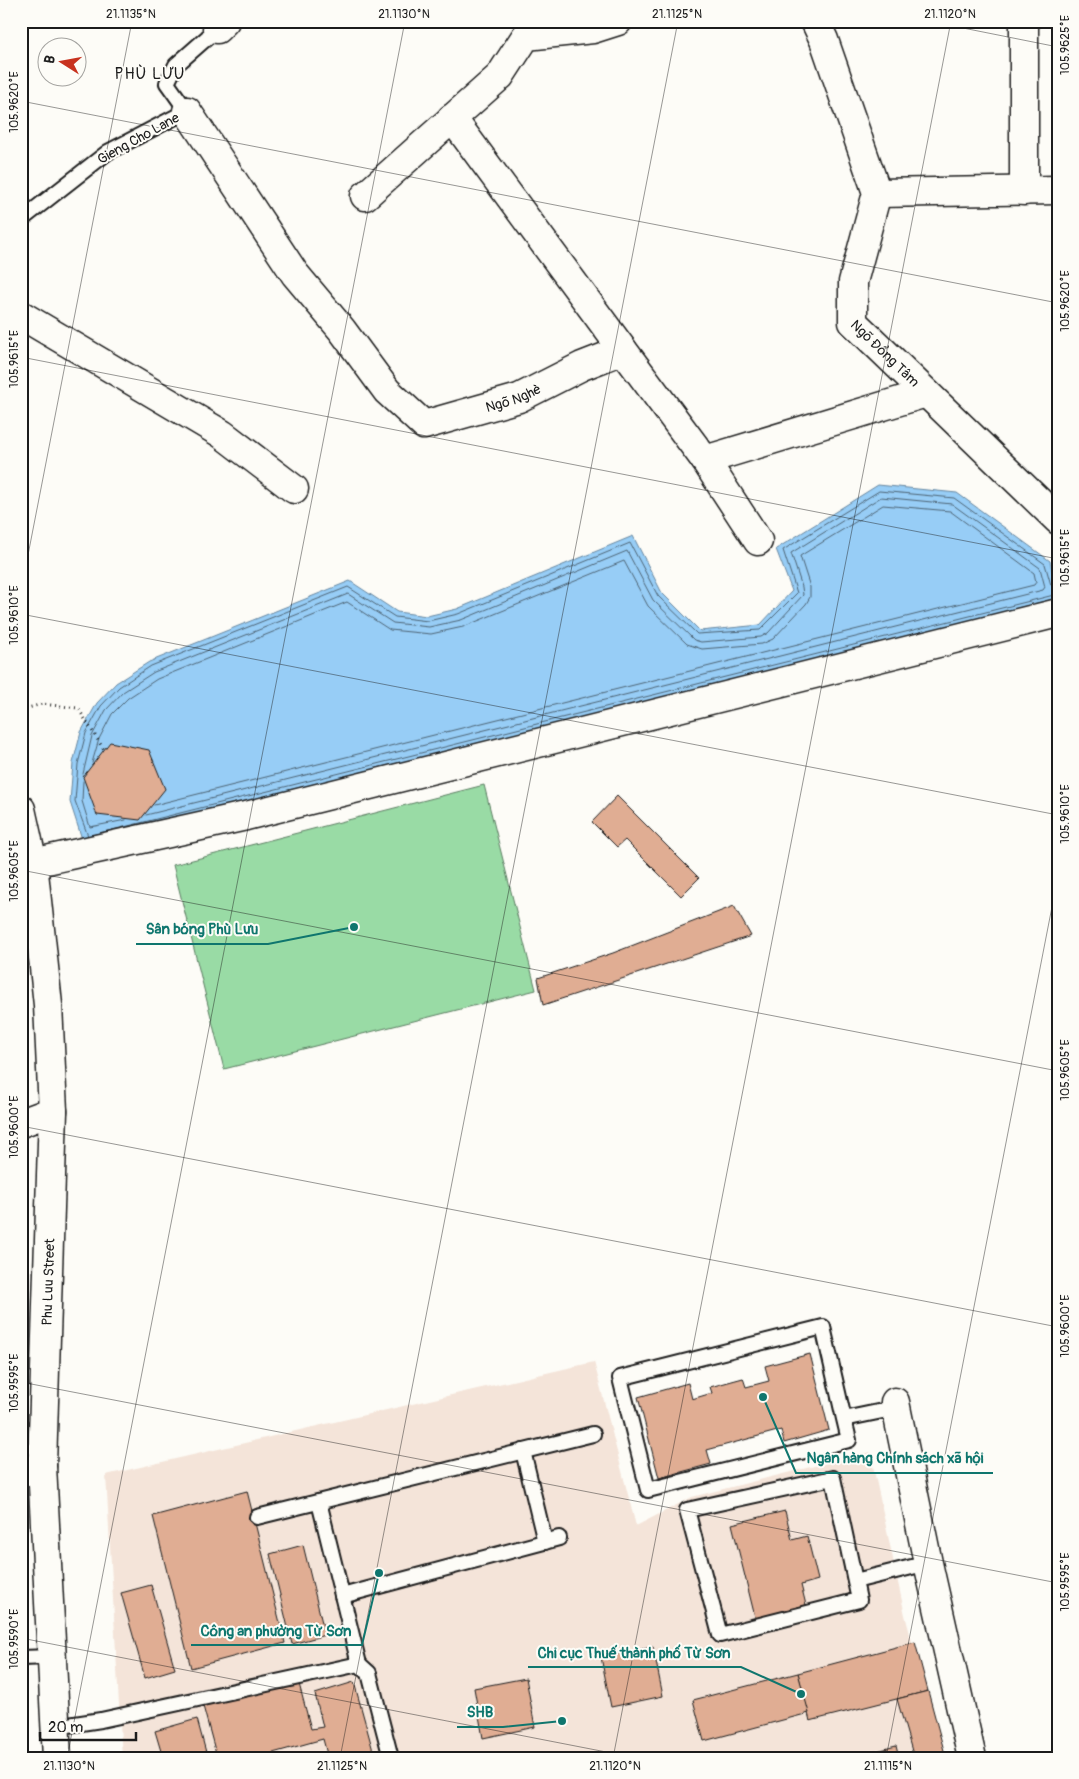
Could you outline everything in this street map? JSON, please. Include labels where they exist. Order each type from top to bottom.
[{"type":"street","points":[[364,196],[500,76],[526,36],[593,29],[618,21]]},
{"type":"street","points":[[816,21],[877,193],[1058,190]]},
{"type":"street","points":[[1024,21],[1024,191]]},
{"type":"street","name":"Ngõ Nghè","points":[[186,111],[295,274],[342,330],[387,391],[424,425],[519,398],[582,366],[623,350]]},
{"type":"street","points":[[452,118],[705,460],[758,542]]},
{"type":"street","name":"Ngõ Đồng Tâm","points":[[877,193],[853,282],[853,322],[1058,520]]},
{"type":"street","points":[[21,315],[222,434],[294,489]]},
{"type":"street","points":[[705,460],[926,393]]},
{"type":"street","points":[[33,863],[246,816],[1058,613]]},
{"type":"street","name":"Phu Luu Street","points":[[21,809],[33,863],[48,1005],[53,1111],[32,1470],[52,1657],[57,1758]]},
{"type":"street","points":[[21,1123],[53,1111]]},
{"type":"street","points":[[896,1405],[928,1563],[972,1758]]},
{"type":"lane","name":"Gieng Cho Lane","points":[[21,220],[108,152],[186,111],[168,83],[176,65],[218,24]]},
{"type":"lane","points":[[823,1327],[844,1419],[849,1440],[648,1490],[620,1378],[823,1327]]},
{"type":"lane","points":[[844,1419],[896,1405]]},
{"type":"lane","points":[[257,1517],[593,1434]]},
{"type":"lane","points":[[523,1451],[544,1542]]},
{"type":"lane","points":[[833,1478],[855,1581],[859,1600],[720,1635],[687,1510],[833,1478]]},
{"type":"lane","points":[[319,1502],[359,1664],[369,1674],[391,1758]]},
{"type":"lane","points":[[342,1596],[559,1538]]},
{"type":"lane","points":[[855,1581],[928,1563]]},
{"type":"lane","points":[[21,1658],[52,1657]]},
{"type":"lane","points":[[55,1727],[101,1720],[359,1664]]},
{"type":"path","points":[[21,710],[42,704],[78,708],[104,750]]},
{"type":"shaded area","points":[[594,1362],[636,1526],[692,1497],[870,1452],[905,1615],[943,1758],[122,1758],[106,1475]]},
{"type":"green space","points":[[484,785],[536,990],[224,1069],[173,865]]},
{"type":"water","points":[[878,485],[957,493],[1050,561],[1058,598],[83,842],[70,802],[73,763],[81,732],[97,703],[116,683],[149,662],[350,581],[397,612],[427,616],[457,609],[633,536],[662,593],[700,631],[760,625],[792,591],[776,549]]},
{"type":"building","points":[[110,742],[149,750],[165,789],[140,820],[97,815],[83,777]]},
{"type":"building","points":[[617,796],[699,878],[681,896],[625,840],[617,847],[592,822]]},
{"type":"building","points":[[734,906],[751,936],[543,1005],[538,978],[613,953]]},
{"type":"building","points":[[810,1354],[829,1430],[784,1443],[781,1430],[707,1450],[711,1464],[659,1478],[638,1397],[688,1383],[692,1399],[712,1393],[710,1387],[743,1378],[746,1387],[769,1381],[765,1366]]},
{"type":"building","points":[[247,1491],[285,1643],[191,1668],[153,1516]]},
{"type":"building","points":[[785,1511],[792,1540],[807,1536],[818,1580],[801,1585],[807,1609],[756,1621],[732,1524]]},
{"type":"building","points":[[303,1545],[325,1635],[292,1644],[270,1554]]},
{"type":"building","points":[[151,1585],[175,1669],[145,1678],[121,1593]]},
{"type":"building","points":[[915,1642],[928,1691],[810,1721],[798,1673]]},
{"type":"building","points":[[653,1647],[663,1696],[611,1707],[601,1657]]},
{"type":"building","points":[[798,1673],[809,1713],[704,1741],[693,1700]]},
{"type":"building","points":[[526,1678],[535,1727],[483,1738],[474,1688]]},
{"type":"building","points":[[298,1680],[311,1729],[323,1727],[315,1694],[354,1682],[375,1758],[328,1758],[323,1739],[255,1758],[163,1758],[155,1731],[197,1719],[207,1756],[216,1754],[203,1706]]},
{"type":"building","points":[[928,1691],[946,1758],[914,1758],[897,1699]]},
{"type":"building","points":[[896,1746],[899,1758],[850,1758]]},
{"type":"place","name":"Sân bóng Phù Lưu","points":[[354,927]]},
{"type":"place","name":"Ngân hàng Chính sách xã hội","points":[[763,1397]]},
{"type":"place","name":"Công an phường Từ Sơn","points":[[379,1573]]},
{"type":"place","name":"Chi cục Thuế thành phố Từ Sơn","points":[[801,1694]]},
{"type":"place","name":"SHB","points":[[562,1721]]},
{"type":"district","name":"PHÙ LƯU","points":[[150,73]]}]
